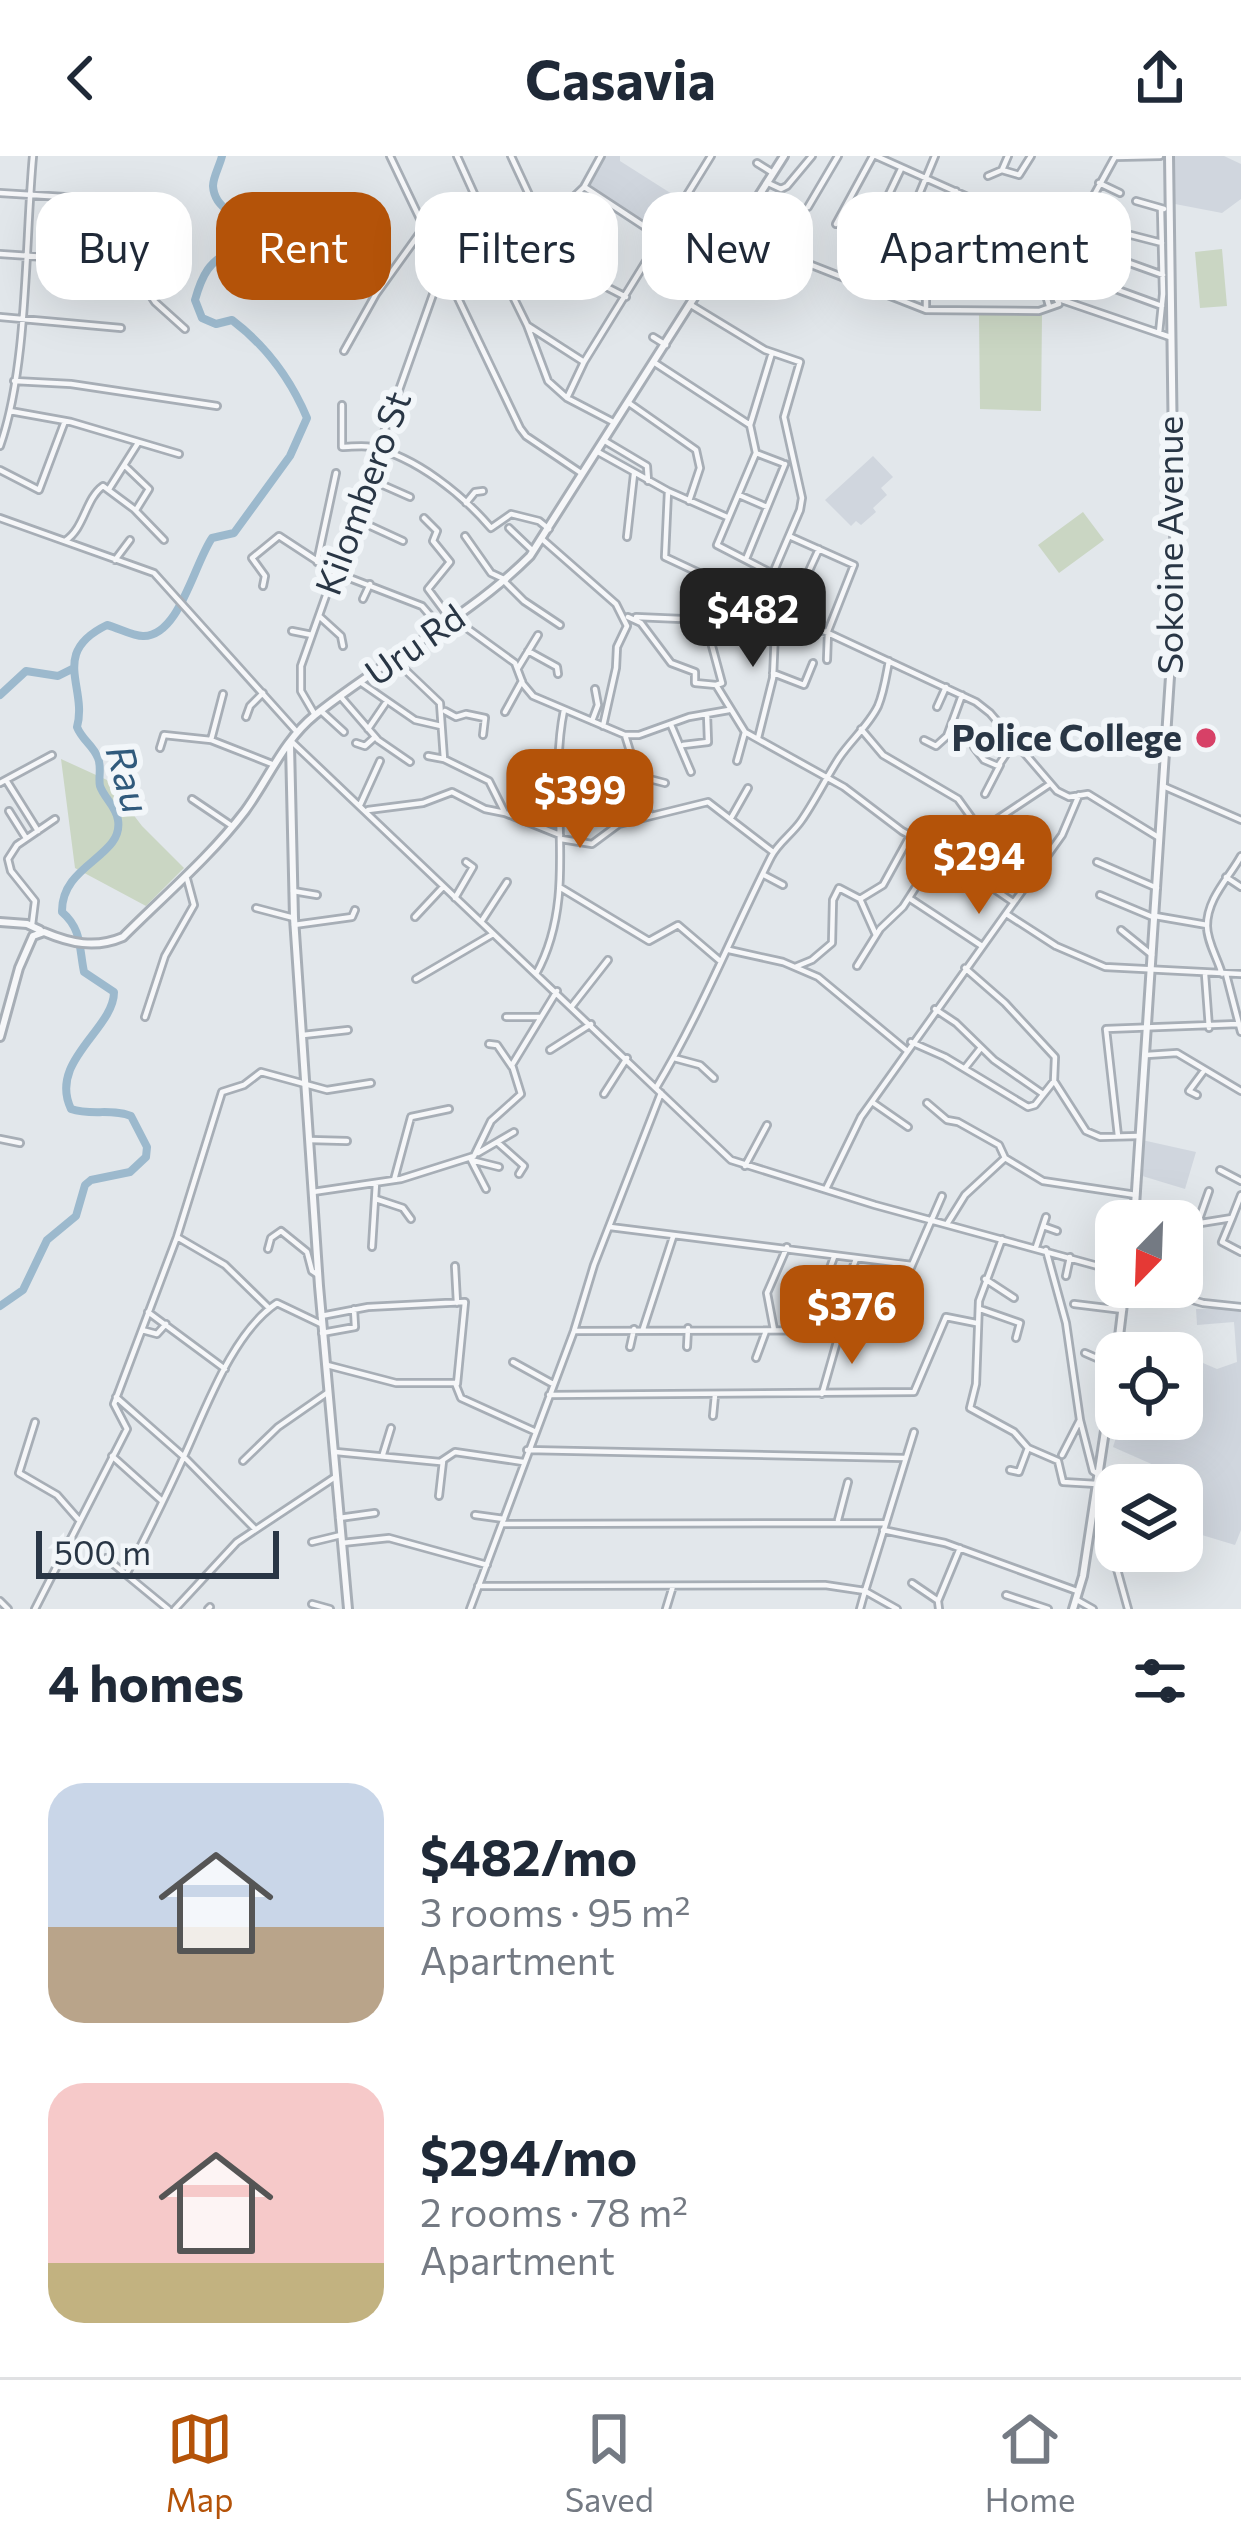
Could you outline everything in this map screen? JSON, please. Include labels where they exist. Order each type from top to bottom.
[{"type":"street","points":[[0,446],[10,411],[21,320],[33,156]]},
{"type":"street","points":[[390,156],[415,211]]},
{"type":"street","points":[[457,156],[473,192]]},
{"type":"street","points":[[511,156],[528,192]]},
{"type":"street","points":[[579,192],[601,156]]},
{"type":"street","points":[[690,192],[712,156]]},
{"type":"street","name":"Uru Rd","points":[[761,192],[784,156]]},
{"type":"street","points":[[767,183],[787,187],[812,156]]},
{"type":"street","points":[[813,198],[838,156]]},
{"type":"street","points":[[836,224],[875,156],[956,191]]},
{"type":"street","points":[[920,192],[935,156]]},
{"type":"street","points":[[988,176],[1001,170],[1008,156]]},
{"type":"street","points":[[1001,170],[1019,175],[1031,156]]},
{"type":"street","points":[[1095,192],[1114,157],[1164,156]]},
{"type":"street","name":"Sokoine Avenue","points":[[1136,1200],[1175,601],[1164,156]]},
{"type":"street","points":[[757,164],[773,173]]},
{"type":"street","points":[[890,192],[902,167]]},
{"type":"street","points":[[1099,183],[1118,192]]},
{"type":"street","points":[[584,187],[642,225]]},
{"type":"street","points":[[0,193],[36,194]]},
{"type":"street","points":[[1136,201],[1165,210],[1160,333]]},
{"type":"street","points":[[1131,234],[1162,243]]},
{"type":"street","points":[[344,351],[376,294],[415,240]]},
{"type":"street","points":[[0,254],[36,258]]},
{"type":"street","points":[[1131,264],[1163,275]]},
{"type":"street","points":[[813,266],[926,310],[1039,311],[1049,306],[1047,300]]},
{"type":"street","points":[[567,398],[584,362],[642,271]]},
{"type":"street","points":[[618,293],[626,297]]},
{"type":"street","points":[[1131,295],[1162,306]]},
{"type":"street","points":[[155,300],[184,329]]},
{"type":"street","name":"Kilombero St","points":[[318,713],[301,691],[299,678],[431,300]]},
{"type":"street","points":[[457,300],[520,428],[584,475]]},
{"type":"street","points":[[514,300],[548,380],[567,398],[616,424]]},
{"type":"street","name":"Uru Rd","points":[[32,925],[79,944],[123,937],[232,826],[298,732],[318,713],[505,580],[549,529],[694,300]]},
{"type":"street","points":[[926,300],[926,310]]},
{"type":"street","points":[[1061,300],[1170,337]]},
{"type":"street","points":[[691,305],[772,353],[800,362],[784,417],[802,498],[790,536],[743,629]]},
{"type":"street","points":[[0,317],[121,328]]},
{"type":"street","points":[[526,325],[584,362]]},
{"type":"street","points":[[652,337],[666,345]]},
{"type":"street","points":[[772,353],[750,424],[756,453],[717,545],[772,574]]},
{"type":"street","points":[[655,363],[750,424]]},
{"type":"street","points":[[14,381],[71,384],[217,406]]},
{"type":"street","points":[[0,400],[11,402]]},
{"type":"street","points":[[629,403],[696,450],[700,468],[689,501]]},
{"type":"street","points":[[342,405],[341,446],[377,449],[431,475],[492,528],[511,514],[539,521],[549,529]]},
{"type":"street","points":[[10,411],[65,421],[179,454]]},
{"type":"street","points":[[0,470],[40,489],[65,421]]},
{"type":"street","points":[[605,441],[648,467],[648,481]]},
{"type":"street","points":[[109,489],[138,442]]},
{"type":"street","points":[[598,452],[729,518]]},
{"type":"street","points":[[756,453],[794,464]]},
{"type":"street","points":[[746,561],[784,464]]},
{"type":"street","points":[[125,466],[148,488],[136,510]]},
{"type":"street","points":[[317,562],[336,473]]},
{"type":"street","points":[[627,537],[634,474]]},
{"type":"street","points":[[367,478],[410,496]]},
{"type":"street","points":[[65,541],[76,532],[95,491],[103,486],[164,539]]},
{"type":"street","points":[[466,503],[483,490]]},
{"type":"street","points":[[668,491],[663,556],[962,695],[990,713],[1013,744],[1065,796],[1097,799],[1158,837]]},
{"type":"street","points":[[738,494],[767,507]]},
{"type":"street","points":[[0,518],[154,573],[298,732]]},
{"type":"street","points":[[353,518],[403,542]]},
{"type":"street","points":[[424,518],[437,531],[433,542],[450,562],[428,591],[452,619],[518,668],[533,696],[625,736],[729,710]]},
{"type":"street","points":[[508,528],[533,551]]},
{"type":"street","points":[[262,586],[263,573],[252,558],[278,536],[334,572],[422,606],[440,627]]},
{"type":"street","points":[[465,536],[491,573],[560,625]]},
{"type":"street","points":[[790,536],[854,565],[828,631],[827,660]]},
{"type":"street","points":[[542,539],[626,617],[641,623],[671,663],[695,672],[695,683],[722,683],[710,628],[703,618],[626,617]]},
{"type":"street","points":[[115,560],[130,540]]},
{"type":"street","points":[[789,614],[819,549]]},
{"type":"street","points":[[364,598],[370,584]]},
{"type":"street","points":[[758,739],[773,673],[776,608]]},
{"type":"street","points":[[319,616],[341,636],[343,646]]},
{"type":"street","points":[[603,726],[626,617]]},
{"type":"street","points":[[292,631],[312,635]]},
{"type":"street","points":[[518,668],[538,635]]},
{"type":"street","points":[[528,652],[557,667],[558,674]]},
{"type":"street","points":[[393,658],[437,697],[443,710],[444,759]]},
{"type":"street","points":[[470,1609],[659,1091],[729,950],[744,906],[773,852],[798,826],[879,704],[890,659]]},
{"type":"street","points":[[773,673],[804,685],[813,663]]},
{"type":"street","points":[[505,712],[521,681]]},
{"type":"street","points":[[360,682],[427,726],[441,726]]},
{"type":"street","points":[[716,685],[745,732],[828,778],[1013,902]]},
{"type":"street","points":[[937,707],[946,687]]},
{"type":"street","points":[[592,721],[598,705],[595,689]]},
{"type":"street","points":[[246,717],[263,693]]},
{"type":"street","points":[[212,740],[223,694]]},
{"type":"street","points":[[924,740],[936,746],[946,739],[962,695]]},
{"type":"street","points":[[340,696],[375,737],[410,762]]},
{"type":"street","points":[[368,729],[386,702]]},
{"type":"street","points":[[443,710],[457,717],[485,718],[483,735]]},
{"type":"street","points":[[536,974],[551,945],[561,888],[558,746],[564,710]]},
{"type":"street","points":[[318,713],[344,732]]},
{"type":"street","points":[[683,745],[708,742],[706,714]]},
{"type":"street","points":[[671,724],[692,772]]},
{"type":"street","points":[[861,729],[887,758],[958,799],[981,831],[1002,849],[985,883]]},
{"type":"street","points":[[737,761],[745,732]]},
{"type":"street","points":[[160,748],[166,734],[212,740],[274,764]]},
{"type":"street","points":[[625,736],[651,818]]},
{"type":"street","points":[[356,743],[365,746],[375,737]]},
{"type":"street","points":[[291,742],[731,1160],[1095,1265]]},
{"type":"street","points":[[291,742],[294,921],[327,1393],[348,1609]]},
{"type":"street","points":[[986,794],[1013,744]]},
{"type":"street","points":[[974,747],[985,760],[1000,765]]},
{"type":"street","points":[[38,831],[3,781],[52,755]]},
{"type":"street","points":[[428,756],[490,782],[505,813]]},
{"type":"street","points":[[362,808],[380,761]]},
{"type":"street","points":[[638,776],[665,783]]},
{"type":"street","points":[[981,831],[1050,784]]},
{"type":"street","points":[[1163,786],[1241,820]]},
{"type":"street","points":[[731,818],[748,788]]},
{"type":"street","points":[[362,808],[423,803],[452,792],[484,809],[592,844],[615,826],[708,802],[773,852]]},
{"type":"street","points":[[826,1189],[857,1123],[1072,818],[1079,795]]},
{"type":"street","points":[[192,799],[232,826]]},
{"type":"street","points":[[9,811],[26,838]]},
{"type":"street","points":[[0,922],[32,925],[35,901],[8,865],[13,849],[55,819]]},
{"type":"street","points":[[857,966],[956,826]]},
{"type":"street","points":[[860,899],[883,885],[910,836]]},
{"type":"street","points":[[1118,1136],[1105,1031],[1239,1023],[1207,925],[1218,887],[1241,856]]},
{"type":"street","points":[[455,898],[473,867],[466,862]]},
{"type":"street","points":[[1097,862],[1156,888]]},
{"type":"street","points":[[145,1017],[171,942],[194,905],[185,873]]},
{"type":"street","points":[[764,874],[783,885]]},
{"type":"street","points":[[1226,877],[1241,887]]},
{"type":"street","points":[[481,922],[507,882]]},
{"type":"street","points":[[416,916],[443,887]]},
{"type":"street","points":[[795,967],[832,944],[837,889],[843,887],[860,899],[876,935]]},
{"type":"street","points":[[561,888],[649,941],[680,926],[720,961]]},
{"type":"street","points":[[293,892],[317,895]]},
{"type":"street","points":[[1100,895],[1155,917],[1207,925]]},
{"type":"street","points":[[909,898],[982,946]]},
{"type":"street","points":[[256,908],[294,921],[350,919],[355,910]]},
{"type":"street","points":[[1006,914],[1056,946],[1099,964],[1241,974]]},
{"type":"street","points":[[1120,930],[1152,955]]},
{"type":"street","points":[[0,1037],[23,956],[34,936],[44,932]]},
{"type":"street","points":[[416,979],[493,934]]},
{"type":"street","points":[[729,950],[795,967],[832,987],[906,1050]]},
{"type":"street","points":[[572,1006],[608,959]]},
{"type":"street","points":[[965,968],[1055,1057],[1054,1081],[1086,1131],[1096,1136],[1140,1136]]},
{"type":"street","points":[[1205,974],[1209,1028]]},
{"type":"street","points":[[512,1067],[556,991]]},
{"type":"street","points":[[935,1010],[1043,1094]]},
{"type":"street","points":[[506,1017],[540,1017]]},
{"type":"street","points":[[550,1050],[591,1024]]},
{"type":"street","points":[[303,1035],[348,1030]]},
{"type":"street","points":[[911,1042],[1028,1107],[1054,1081]]},
{"type":"street","points":[[472,1158],[491,1121],[521,1094],[512,1067],[496,1045],[489,1043]]},
{"type":"street","points":[[964,1070],[980,1049]]},
{"type":"street","points":[[1147,1054],[1177,1053],[1241,1091]]},
{"type":"street","points":[[604,1094],[627,1058]]},
{"type":"street","points":[[674,1058],[703,1067],[714,1078]]},
{"type":"street","points":[[35,1609],[127,1429],[114,1407],[116,1397],[224,1090],[244,1085],[261,1072],[306,1087],[337,1090],[371,1083]]},
{"type":"street","points":[[1197,1095],[1189,1091],[1203,1072]]},
{"type":"street","points":[[872,1102],[908,1127]]},
{"type":"street","points":[[928,1103],[947,1120],[999,1145],[1005,1158],[1043,1181],[1136,1195]]},
{"type":"street","points":[[394,1180],[412,1114],[448,1109]]},
{"type":"street","points":[[745,1166],[767,1125]]},
{"type":"street","points":[[313,1192],[394,1180],[472,1158],[514,1132]]},
{"type":"street","points":[[0,1139],[20,1143]]},
{"type":"street","points":[[310,1139],[347,1141]]},
{"type":"street","points":[[496,1142],[524,1166],[520,1174]]},
{"type":"street","points":[[472,1158],[500,1167]]},
{"type":"street","points":[[472,1158],[486,1189]]},
{"type":"street","points":[[947,1224],[965,1196],[1005,1158]]},
{"type":"street","points":[[1220,1170],[1241,1181]]},
{"type":"street","points":[[372,1247],[376,1183]]},
{"type":"street","points":[[1203,1208],[1209,1191]]},
{"type":"street","points":[[883,1207],[889,1194]]},
{"type":"street","points":[[1241,1195],[1222,1243],[1241,1252]]},
{"type":"street","points":[[574,1331],[899,1330],[912,1265],[942,1196]]},
{"type":"street","points":[[376,1199],[403,1208],[411,1219]]},
{"type":"street","points":[[1036,1247],[1046,1217]]},
{"type":"street","points":[[1203,1224],[1232,1219],[1241,1226]]},
{"type":"street","points":[[1043,1226],[1057,1231]]},
{"type":"street","points":[[610,1227],[912,1265]]},
{"type":"street","points":[[268,1249],[272,1236],[281,1231],[307,1252],[312,1271],[318,1275]]},
{"type":"street","points":[[630,1347],[674,1236]]},
{"type":"street","points":[[176,1237],[228,1267],[269,1308]]},
{"type":"street","points":[[1002,1239],[985,1279],[976,1323],[971,1409],[1014,1432],[1028,1448],[1058,1461],[1063,1482],[1095,1484]]},
{"type":"street","points":[[755,1358],[770,1330],[767,1289],[787,1247]]},
{"type":"street","points":[[1046,1250],[1065,1318],[1080,1420],[1095,1478]]},
{"type":"street","points":[[807,1331],[835,1256]]},
{"type":"street","points":[[1066,1276],[1070,1257]]},
{"type":"street","points":[[851,1272],[856,1259]]},
{"type":"street","points":[[455,1266],[458,1303]]},
{"type":"street","points":[[985,1279],[1014,1298]]},
{"type":"street","points":[[791,1296],[796,1302],[791,1330]]},
{"type":"street","points":[[1203,1301],[1241,1307]]},
{"type":"street","points":[[322,1324],[354,1309],[465,1302],[457,1384],[461,1398],[534,1431]]},
{"type":"street","points":[[127,1573],[226,1369],[269,1308],[277,1303],[322,1324],[355,1327],[354,1309]]},
{"type":"street","points":[[1074,1304],[1123,1310],[1120,1332]]},
{"type":"street","points":[[979,1308],[1020,1323],[1016,1339]]},
{"type":"street","points":[[148,1312],[226,1369]]},
{"type":"street","points":[[549,1395],[917,1391],[946,1317],[976,1323]]},
{"type":"street","points":[[142,1330],[157,1334],[166,1324]]},
{"type":"street","points":[[687,1347],[688,1328]]},
{"type":"street","points":[[822,1394],[840,1331]]},
{"type":"street","points":[[1085,1353],[1095,1355]]},
{"type":"street","points":[[513,1362],[553,1384]]},
{"type":"street","points":[[325,1365],[396,1383],[457,1384]]},
{"type":"street","points":[[243,1461],[278,1427],[327,1393]]},
{"type":"street","points":[[713,1416],[715,1395]]},
{"type":"street","points":[[116,1397],[184,1456],[256,1530]]},
{"type":"street","points":[[1062,1455],[1080,1420]]},
{"type":"street","points":[[35,1421],[20,1473],[57,1495],[78,1519]]},
{"type":"street","points":[[382,1454],[391,1428]]},
{"type":"street","points":[[860,1609],[914,1432]]},
{"type":"street","points":[[1010,1471],[1019,1472],[1028,1448]]},
{"type":"street","points":[[527,1450],[904,1458]]},
{"type":"street","points":[[332,1452],[442,1461],[455,1452],[523,1462]]},
{"type":"street","points":[[112,1456],[162,1501]]},
{"type":"street","points":[[439,1496],[442,1461]]},
{"type":"street","points":[[106,1558],[172,1609],[225,1552],[334,1477]]},
{"type":"street","points":[[838,1520],[848,1482]]},
{"type":"street","points":[[1077,1600],[1095,1496]]},
{"type":"street","points":[[339,1518],[375,1513]]},
{"type":"street","points":[[475,1515],[503,1521],[838,1520],[884,1526],[960,1548],[1093,1609]]},
{"type":"street","points":[[311,1543],[389,1538],[487,1565]]},
{"type":"street","points":[[912,1583],[939,1605],[960,1548]]},
{"type":"street","points":[[1120,1572],[1129,1609]]},
{"type":"street","points":[[478,1586],[799,1583],[865,1591],[897,1609]]},
{"type":"street","points":[[666,1609],[674,1585]]},
{"type":"street","points":[[1006,1594],[1048,1609]]},
{"type":"street","points":[[0,1601],[8,1609]]},
{"type":"street","points":[[312,1604],[330,1609]]},
{"type":"shaded area","points":[[605,156],[620,156],[620,161],[669,192],[642,192],[642,220],[618,204],[618,192],[599,192],[590,186]]},
{"type":"shaded area","points":[[1175,156],[1224,156],[1241,164],[1241,199],[1222,213],[1175,204]]},
{"type":"shaded area","points":[[873,456],[893,477],[881,488],[887,495],[873,508],[876,512],[861,525],[856,521],[851,526],[825,500]]},
{"type":"shaded area","points":[[1142,1140],[1196,1152],[1185,1189],[1139,1175]]},
{"type":"shaded area","points":[[1196,1309],[1241,1309],[1241,1530],[1235,1545],[1203,1535],[1203,1464],[1151,1464],[1113,1447],[1115,1440],[1203,1440],[1203,1363],[1217,1369],[1237,1362],[1234,1322],[1197,1325]]},
{"type":"green space","points":[[1222,249],[1227,306],[1200,308],[1195,252]]},
{"type":"green space","points":[[979,314],[1042,315],[1041,411],[980,409]]},
{"type":"green space","points":[[1083,512],[1104,540],[1059,573],[1038,545]]},
{"type":"green space","points":[[61,759],[107,780],[142,826],[184,868],[146,906],[75,868]]},
{"type":"waterway","name":"Rau","points":[[0,1306],[23,1290],[47,1240],[76,1216],[85,1185],[130,1172],[146,1157],[147,1147],[131,1116],[71,1109],[66,1092],[74,1061],[104,1019],[114,992],[84,972],[76,932],[62,912],[71,883],[112,843],[118,820],[100,786],[98,758],[77,727],[74,672],[79,647],[107,625],[143,636],[166,625],[212,538],[234,533],[290,456],[307,418],[266,352],[232,320],[216,324],[202,318],[195,300],[208,270],[233,250],[237,236],[235,219],[219,203],[213,186],[222,156]]},
{"type":"waterway","points":[[0,695],[26,671],[58,676],[72,669]]},
{"type":"place","name":"Police College","points":[[1206,738]]}]
